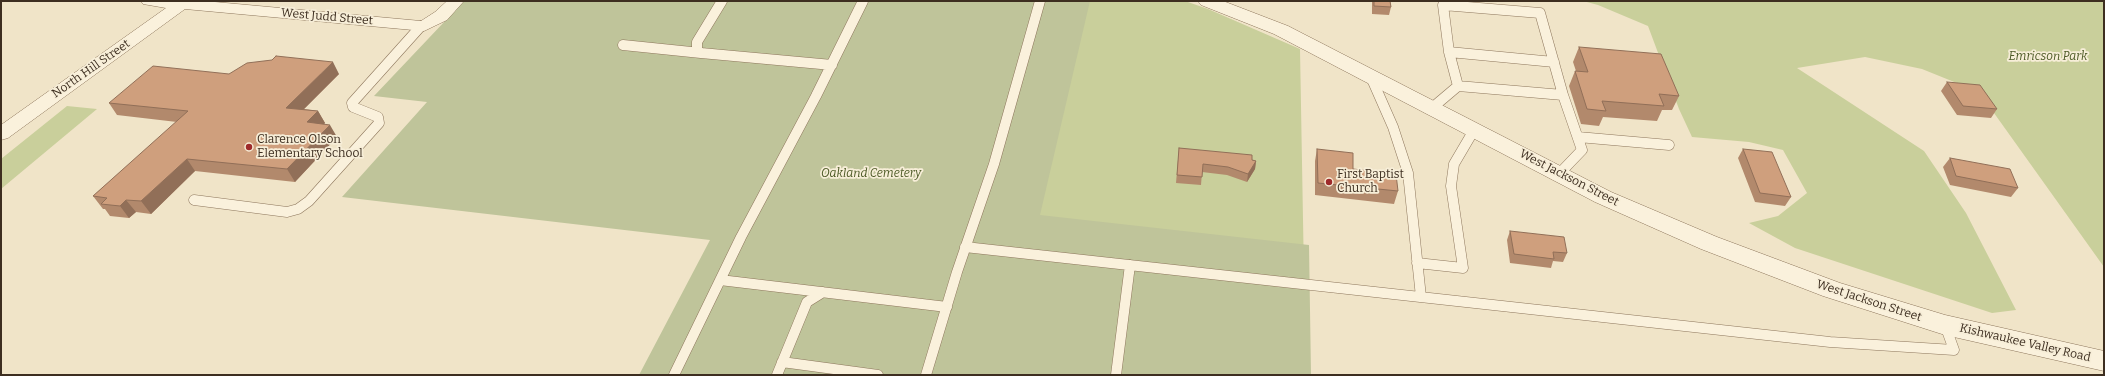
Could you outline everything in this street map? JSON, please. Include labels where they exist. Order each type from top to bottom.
[{"type":"street","name":"West Judd Street","points":[[149,1],[415,26]]},
{"type":"street","points":[[415,26],[442,16],[456,1]]},
{"type":"street","name":"West Jackson Street","points":[[1207,1],[1281,30],[1604,197],[1709,243],[1832,290],[1945,325]]},
{"type":"street","name":"North Hill Street","points":[[1,134],[182,4]]},
{"type":"street","name":"Kishwaukee Valley Road","points":[[1945,325],[2104,361]]},
{"type":"lane","points":[[701,53],[697,50],[696,42],[722,1]]},
{"type":"lane","points":[[674,375],[720,280],[832,65],[863,1]]},
{"type":"lane","points":[[926,375],[994,164],[1040,1]]},
{"type":"lane","points":[[1458,86],[1449,52],[1443,5],[1540,13],[1563,95],[1582,150],[1559,174]]},
{"type":"lane","points":[[194,200],[287,212],[298,209],[309,201],[379,123],[378,117],[353,108],[352,103],[415,26]]},
{"type":"lane","points":[[623,45],[832,65]]},
{"type":"lane","points":[[1449,52],[1554,62]]},
{"type":"lane","points":[[1371,77],[1392,127],[1408,173],[1421,297]]},
{"type":"lane","points":[[1432,108],[1458,86],[1563,95]]},
{"type":"lane","points":[[1417,262],[1463,268],[1451,186],[1454,164],[1474,130]]},
{"type":"lane","points":[[1578,137],[1669,145]]},
{"type":"lane","points":[[966,247],[1830,342],[1954,350],[1945,325]]},
{"type":"lane","points":[[1116,375],[1130,265]]},
{"type":"lane","points":[[720,280],[947,307]]},
{"type":"lane","points":[[777,375],[807,302],[824,292]]},
{"type":"lane","points":[[782,362],[878,375]]},
{"type":"green space","name":"Oakland Cemetery","points":[[464,1],[1090,1],[1040,215],[1309,245],[1311,375],[639,375],[710,240],[342,197],[427,102],[374,96]]},
{"type":"green space","points":[[1064,1],[1185,1],[1208,9],[1300,49],[1304,276],[975,240]]},
{"type":"green space","name":"Emricson Park","points":[[1583,1],[2104,1],[2104,267],[1979,92],[1922,69],[1865,57],[1797,68],[1924,151],[1966,213],[2016,310],[1992,313],[1795,248],[1749,223],[1778,216],[1807,193],[1783,150],[1749,142],[1692,137],[1679,109],[1648,26],[1598,5]]},
{"type":"green space","points":[[67,106],[97,109],[1,189],[1,159]]},
{"type":"building","points":[[1374,1],[1390,1],[1391,7],[1374,6]]},
{"type":"building","points":[[1579,47],[1661,54],[1679,96],[1659,94],[1664,106],[1602,101],[1606,111],[1587,109],[1575,71],[1588,72]]},
{"type":"building","name":"Clarence Olson Elementary School","points":[[276,56],[333,62],[286,108],[318,111],[307,122],[330,125],[287,169],[187,159],[141,201],[126,200],[120,206],[101,204],[107,198],[93,196],[188,111],[109,103],[153,66],[229,74],[247,63],[272,60]]},
{"type":"building","points":[[1947,82],[1980,85],[1997,109],[1963,106]]},
{"type":"building","points":[[1179,148],[1252,155],[1252,160],[1256,161],[1248,174],[1228,167],[1203,164],[1202,177],[1177,175]]},
{"type":"building","points":[[1317,149],[1353,153],[1353,169],[1396,174],[1398,191],[1318,183]]},
{"type":"building","points":[[1743,149],[1772,152],[1791,197],[1760,193]]},
{"type":"building","points":[[1950,158],[2010,169],[2018,188],[1956,176]]},
{"type":"building","points":[[1510,231],[1564,237],[1567,253],[1553,252],[1554,259],[1514,254]]},
{"type":"place","name":"Clarence Olson Elementary School","points":[[249,147]]},
{"type":"place","name":"First Baptist Church","points":[[1329,182]]}]
